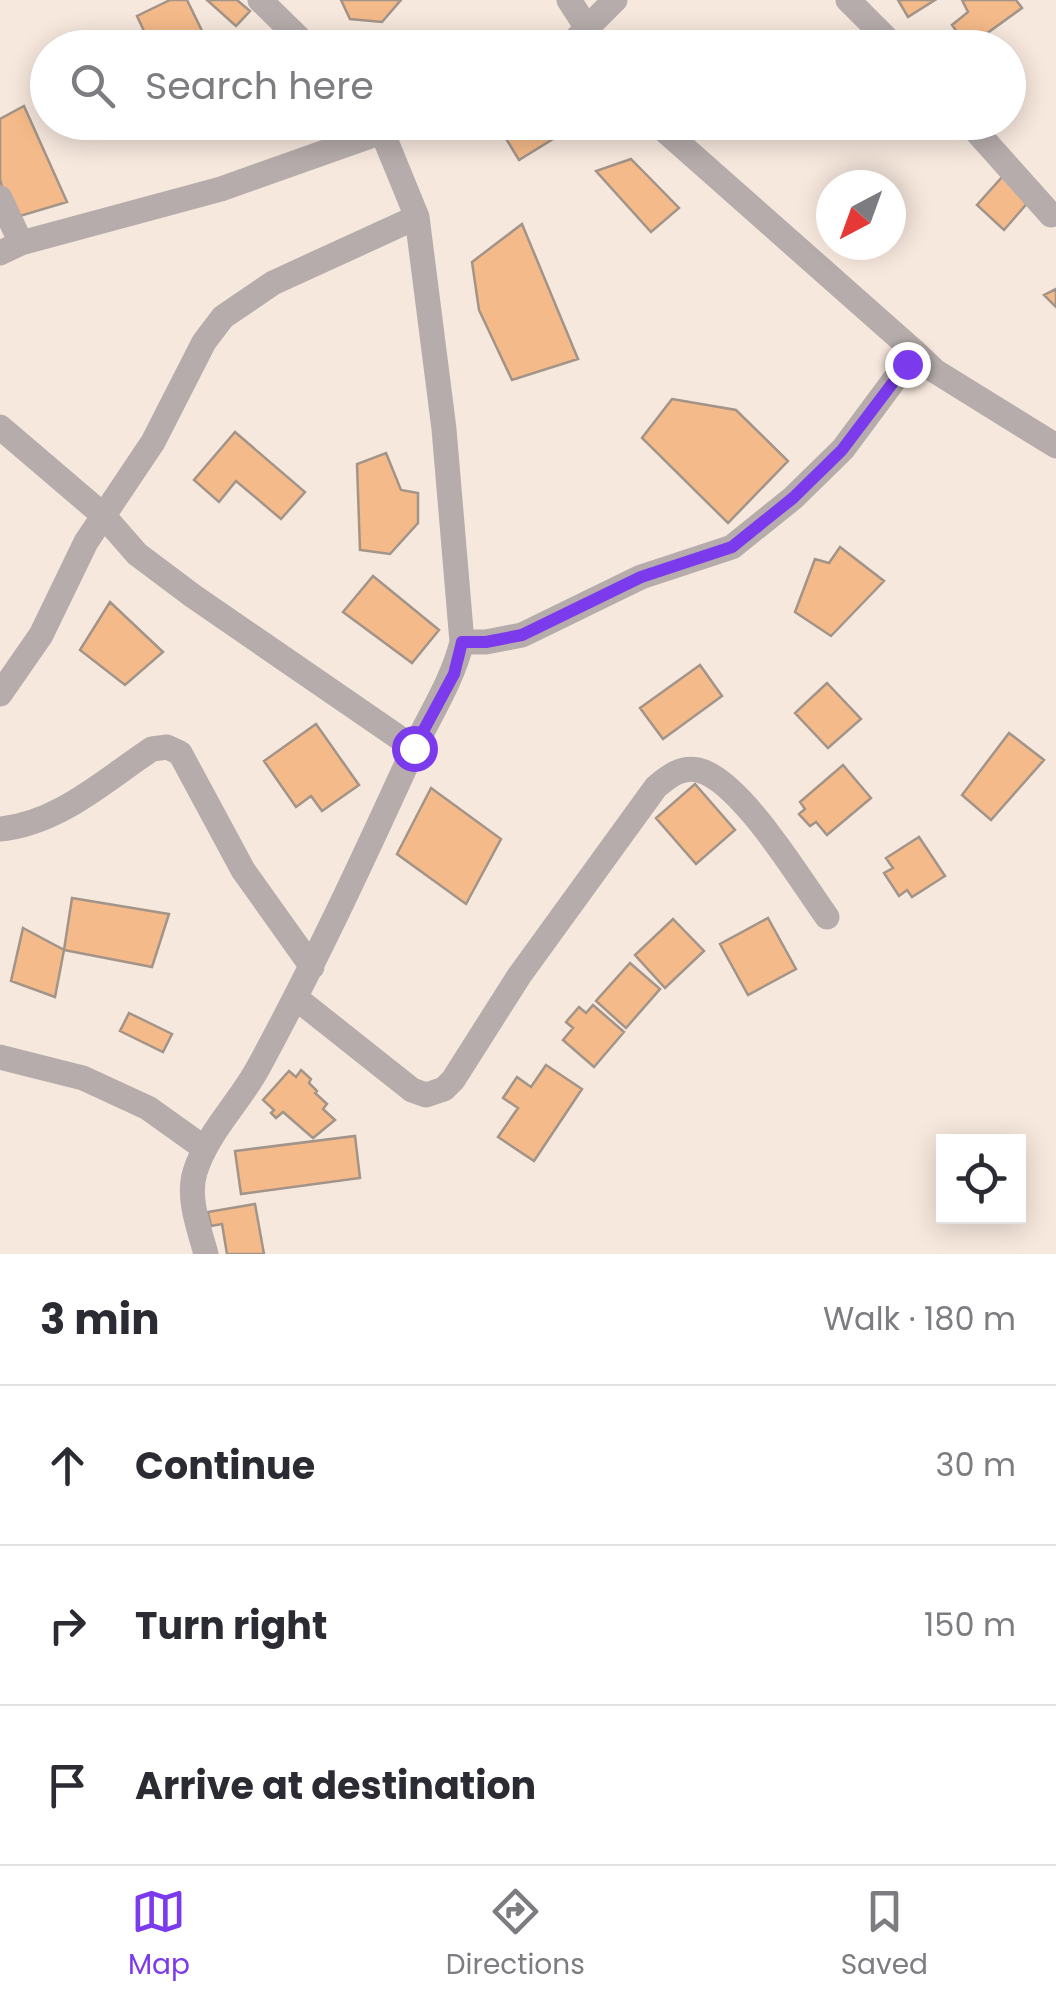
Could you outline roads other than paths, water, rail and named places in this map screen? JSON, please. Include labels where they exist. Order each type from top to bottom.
[{"type":"street","points":[[260,0],[291,30]]},
{"type":"street","points":[[569,0],[586,28],[615,0]]},
{"type":"street","points":[[848,0],[878,30]]},
{"type":"street","points":[[0,198],[10,248],[220,189],[348,140]]},
{"type":"street","points":[[206,1254],[194,1204],[194,1176],[204,1148],[249,1086],[296,998],[414,748],[454,674],[462,642],[444,429],[417,217],[384,140]]},
{"type":"street","points":[[675,140],[915,352],[958,386],[1056,446]]},
{"type":"street","points":[[984,140],[1052,214]]},
{"type":"street","points":[[0,694],[40,635],[86,542],[153,442],[204,342],[223,317],[274,283],[417,217]]},
{"type":"street","points":[[462,642],[522,635],[641,577],[732,547],[793,498],[842,450],[915,352]]},
{"type":"street","points":[[0,428],[103,515],[137,554],[414,748]]},
{"type":"street","points":[[0,829],[27,826],[49,817],[152,748],[167,747],[180,753],[243,870],[312,966]]},
{"type":"street","points":[[296,998],[412,1090],[426,1095],[444,1089],[519,976],[656,787],[673,772],[694,768],[712,775],[746,805],[827,918]]},
{"type":"street","points":[[0,1057],[83,1078],[148,1108],[204,1148]]}]
